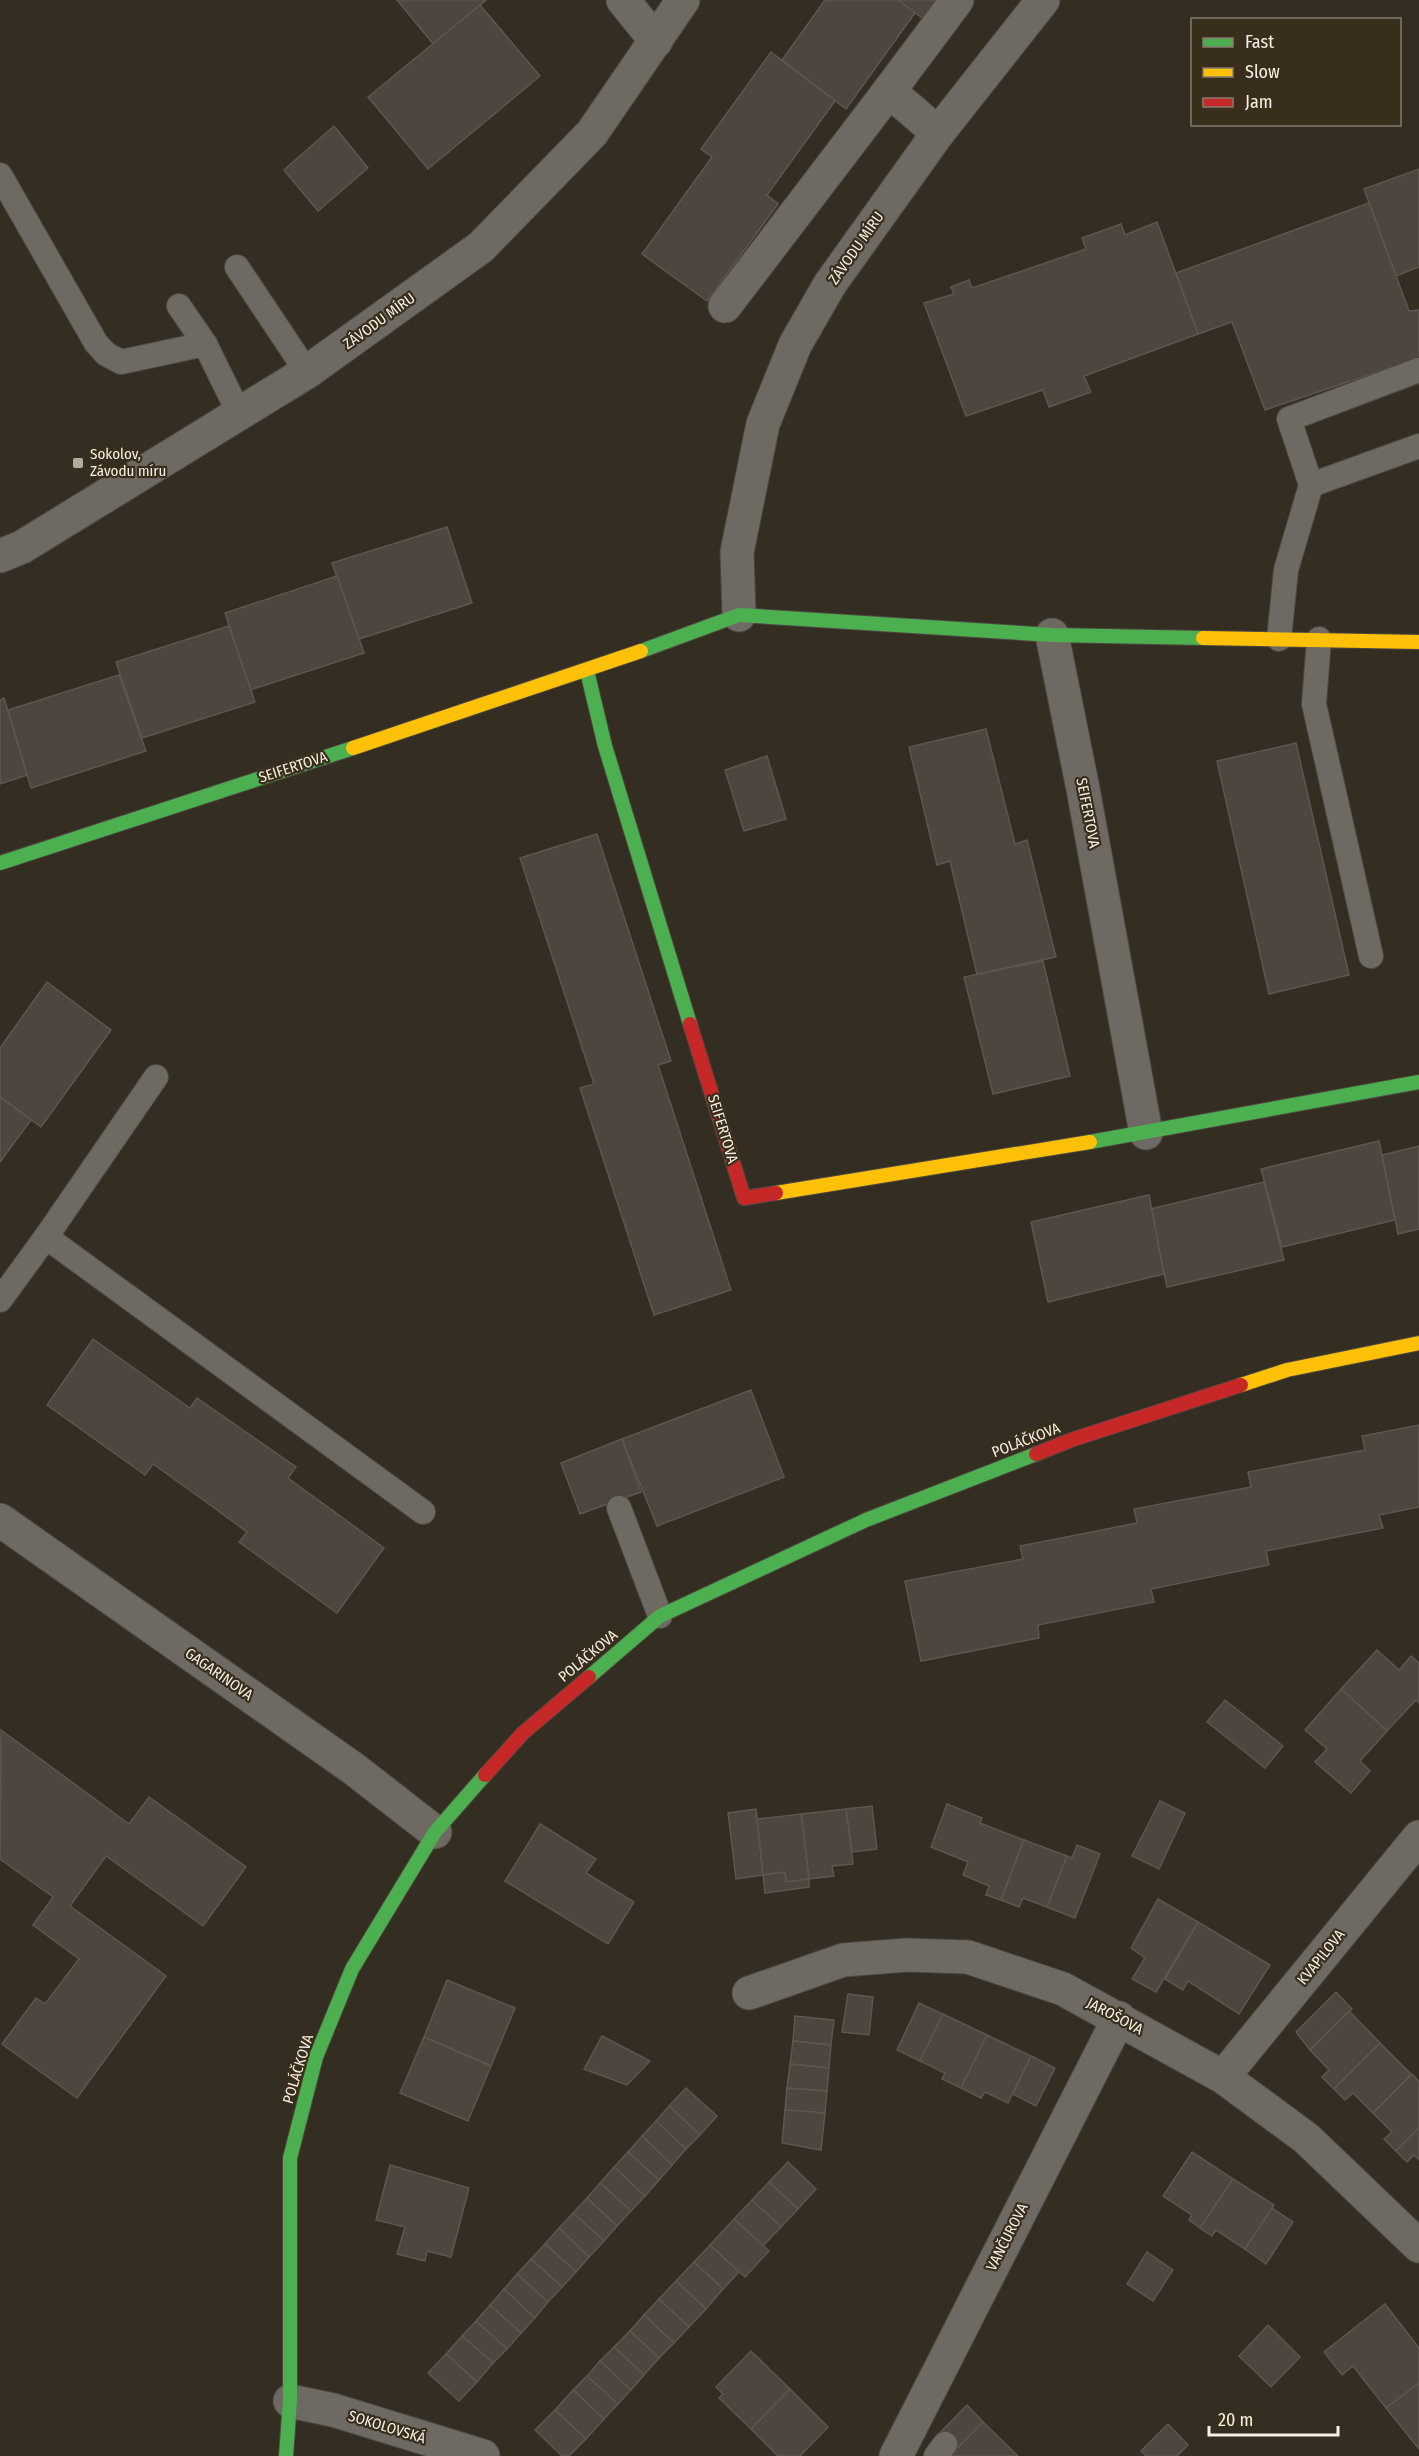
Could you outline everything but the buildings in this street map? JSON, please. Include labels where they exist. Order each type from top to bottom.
[{"type":"street","points":[[623,0],[657,41]]},
{"type":"street","name":"ZÁVODU MÍRU","points":[[0,556],[22,547],[307,372],[481,247],[592,133],[683,0]]},
{"type":"street","points":[[725,306],[957,0]]},
{"type":"street","name":"ZÁVODU MÍRU","points":[[739,615],[737,552],[763,424],[795,345],[830,284],[938,133],[1043,0]]},
{"type":"street","points":[[889,91],[938,133]]},
{"type":"street","name":"SEIFERTOVA","points":[[0,863],[587,671],[739,615],[1052,635],[1419,642]]},
{"type":"street","name":"SEIFERTOVA","points":[[1052,635],[1083,789],[1146,1133]]},
{"type":"street","name":"SEIFERTOVA","points":[[587,671],[605,746],[744,1198],[1146,1133],[1419,1082]]},
{"type":"street","name":"POLÁČKOVA","points":[[285,2456],[290,2401],[290,2158],[316,2057],[352,1969],[435,1832],[523,1733],[660,1616],[866,1520],[1071,1440],[1287,1370],[1419,1343]]},
{"type":"street","name":"GAGARINOVA","points":[[0,1520],[354,1769],[435,1832]]},
{"type":"street","name":"KVAPILOVA","points":[[1223,2077],[1419,1837]]},
{"type":"street","name":"JAROŠOVA","points":[[749,1993],[843,1960],[907,1955],[968,1957],[1063,1989],[1223,2077],[1306,2138],[1419,2246]]},
{"type":"street","name":"VANČUROVA","points":[[896,2456],[1119,2018]]},
{"type":"street","name":"SOKOLOVSKÁ","points":[[290,2401],[333,2410],[483,2456]]},
{"type":"lane","points":[[0,175],[96,343],[106,354],[122,362],[205,344]]},
{"type":"lane","points":[[237,267],[307,372]]},
{"type":"lane","points":[[179,306],[205,344],[240,413]]},
{"type":"lane","points":[[1279,639],[1286,570],[1311,485],[1289,419],[1419,370]]},
{"type":"lane","points":[[1311,485],[1419,446]]},
{"type":"lane","points":[[1319,639],[1314,704],[1371,956]]},
{"type":"lane","points":[[0,1300],[156,1077]]},
{"type":"lane","points":[[46,1237],[423,1512]]},
{"type":"lane","points":[[619,1508],[660,1616]]},
{"type":"traffic: fast","points":[[641,651],[739,615],[1052,635],[1203,638]]},
{"type":"traffic: fast","points":[[587,671],[605,746],[690,1024]]},
{"type":"traffic: fast","points":[[0,863],[353,748]]},
{"type":"traffic: fast","points":[[1090,1142],[1419,1082]]},
{"type":"traffic: fast","points":[[589,1677],[660,1616],[866,1520],[1036,1454]]},
{"type":"traffic: fast","points":[[286,2456],[290,2401],[290,2158],[316,2057],[352,1969],[435,1832],[485,1775]]},
{"type":"traffic: slow","points":[[1203,638],[1419,642]]},
{"type":"traffic: slow","points":[[353,748],[641,651]]},
{"type":"traffic: slow","points":[[776,1193],[1090,1142]]},
{"type":"traffic: slow","points":[[1241,1385],[1287,1370],[1419,1343]]},
{"type":"traffic: jam","points":[[690,1024],[744,1198],[776,1193]]},
{"type":"traffic: jam","points":[[1036,1454],[1071,1440],[1241,1385]]},
{"type":"traffic: jam","points":[[485,1775],[523,1733],[589,1677]]},
{"type":"place","name":"Sokolov, Závodu míru","points":[[78,463]]}]
